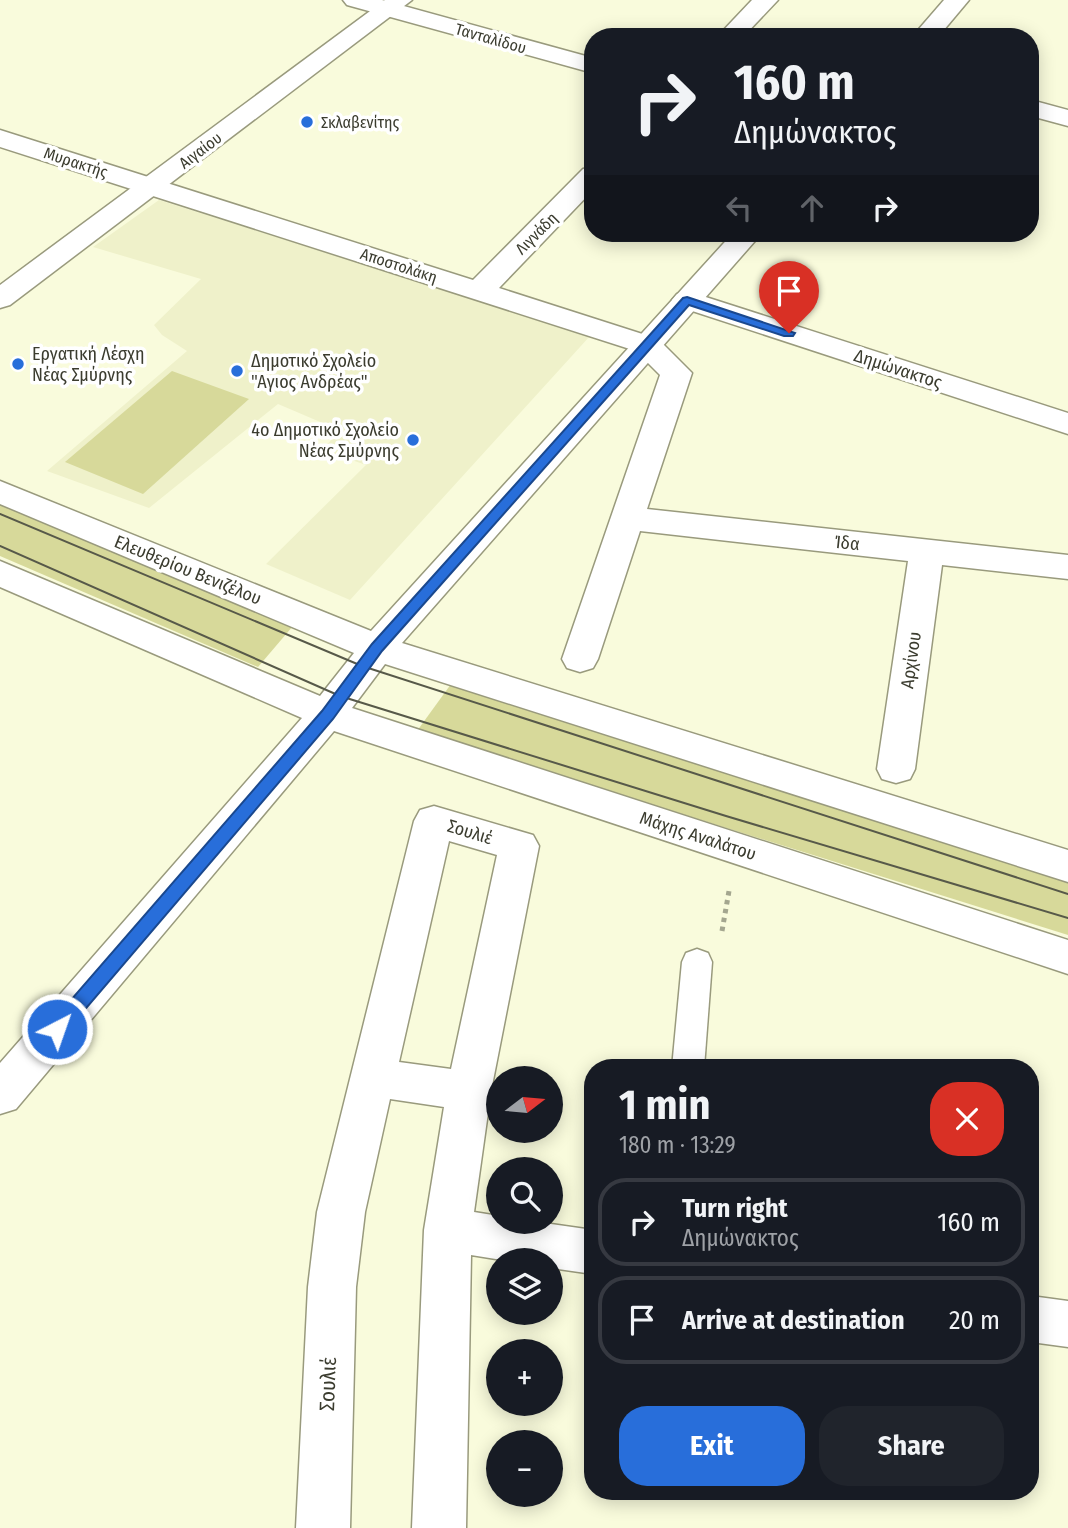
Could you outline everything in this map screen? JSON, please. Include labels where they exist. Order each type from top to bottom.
[{"type":"street","name":"Τανταλίδου","points":[[355,0],[394,5],[584,63]]},
{"type":"street","points":[[738,28],[766,0]]},
{"type":"street","points":[[932,28],[957,0]]},
{"type":"street","name":"Αιγαίου","points":[[0,299],[394,5]]},
{"type":"street","points":[[1039,110],[1068,118]]},
{"type":"street","name":"Μυρακτής","points":[[0,138],[152,186]]},
{"type":"street","name":"Λιγνάδη","points":[[479,291],[584,184]]},
{"type":"street","name":"Αποστολάκη","points":[[152,186],[647,345]]},
{"type":"street","points":[[7,1075],[327,715],[377,648],[740,242]]},
{"type":"street","name":"Δημώνακτος","points":[[687,300],[1068,424]]},
{"type":"street","points":[[580,659],[676,373],[647,345]]},
{"type":"street","name":"Ελευθερίου Βενιζέλου","points":[[0,492],[377,648]]},
{"type":"street","name":"Ίδα","points":[[627,518],[1068,567]]},
{"type":"street","name":"Αρχίνου","points":[[896,769],[927,551]]},
{"type":"street","points":[[0,573],[327,715]]},
{"type":"street","points":[[377,648],[1068,866]]},
{"type":"street","name":"Μάχης Αναλάτου","points":[[327,715],[1068,957]]},
{"type":"street","name":"Σουλιέ","points":[[323,1528],[332,1287],[341,1212],[434,821],[519,846],[469,1091],[448,1230],[439,1528]]},
{"type":"street","points":[[372,1077],[469,1091]]},
{"type":"street","points":[[448,1230],[584,1251]]},
{"type":"street","points":[[1039,1319],[1068,1324]]},
{"type":"lane","points":[[689,1059],[697,962]]},
{"type":"path","points":[[697,962],[713,951],[721,938],[737,849]]},
{"type":"shaded area","points":[[159,200],[590,336],[350,600],[266,564],[366,465],[323,450],[339,430],[278,404],[149,508],[47,471],[187,351],[162,335],[154,325],[201,279],[93,247]]},
{"type":"shaded area","points":[[172,371],[249,399],[143,494],[65,462]]},
{"type":"shaded area","points":[[0,504],[293,626],[258,667],[0,556]]},
{"type":"shaded area","points":[[451,684],[1068,879],[1068,935],[417,731]]},
{"type":"tram line","points":[[0,514],[362,666],[1068,894]]},
{"type":"tram line","points":[[0,546],[340,696],[726,816],[1068,918]]},
{"type":"place","name":"Σκλαβενίτης","points":[[307,122]]},
{"type":"place","name":"Εργατική Λέσχη Νέας Σμύρνης","points":[[18,364]]},
{"type":"place","name":"Δημοτικό Σχολείο \"Αγιος Ανδρέας\"","points":[[237,371]]},
{"type":"place","name":"4o Δημοτικό Σχολείο Νέας Σμύρνης","points":[[413,440]]},
{"type":"route","points":[[57,1029],[327,715],[377,648],[687,300],[789,333]]}]
